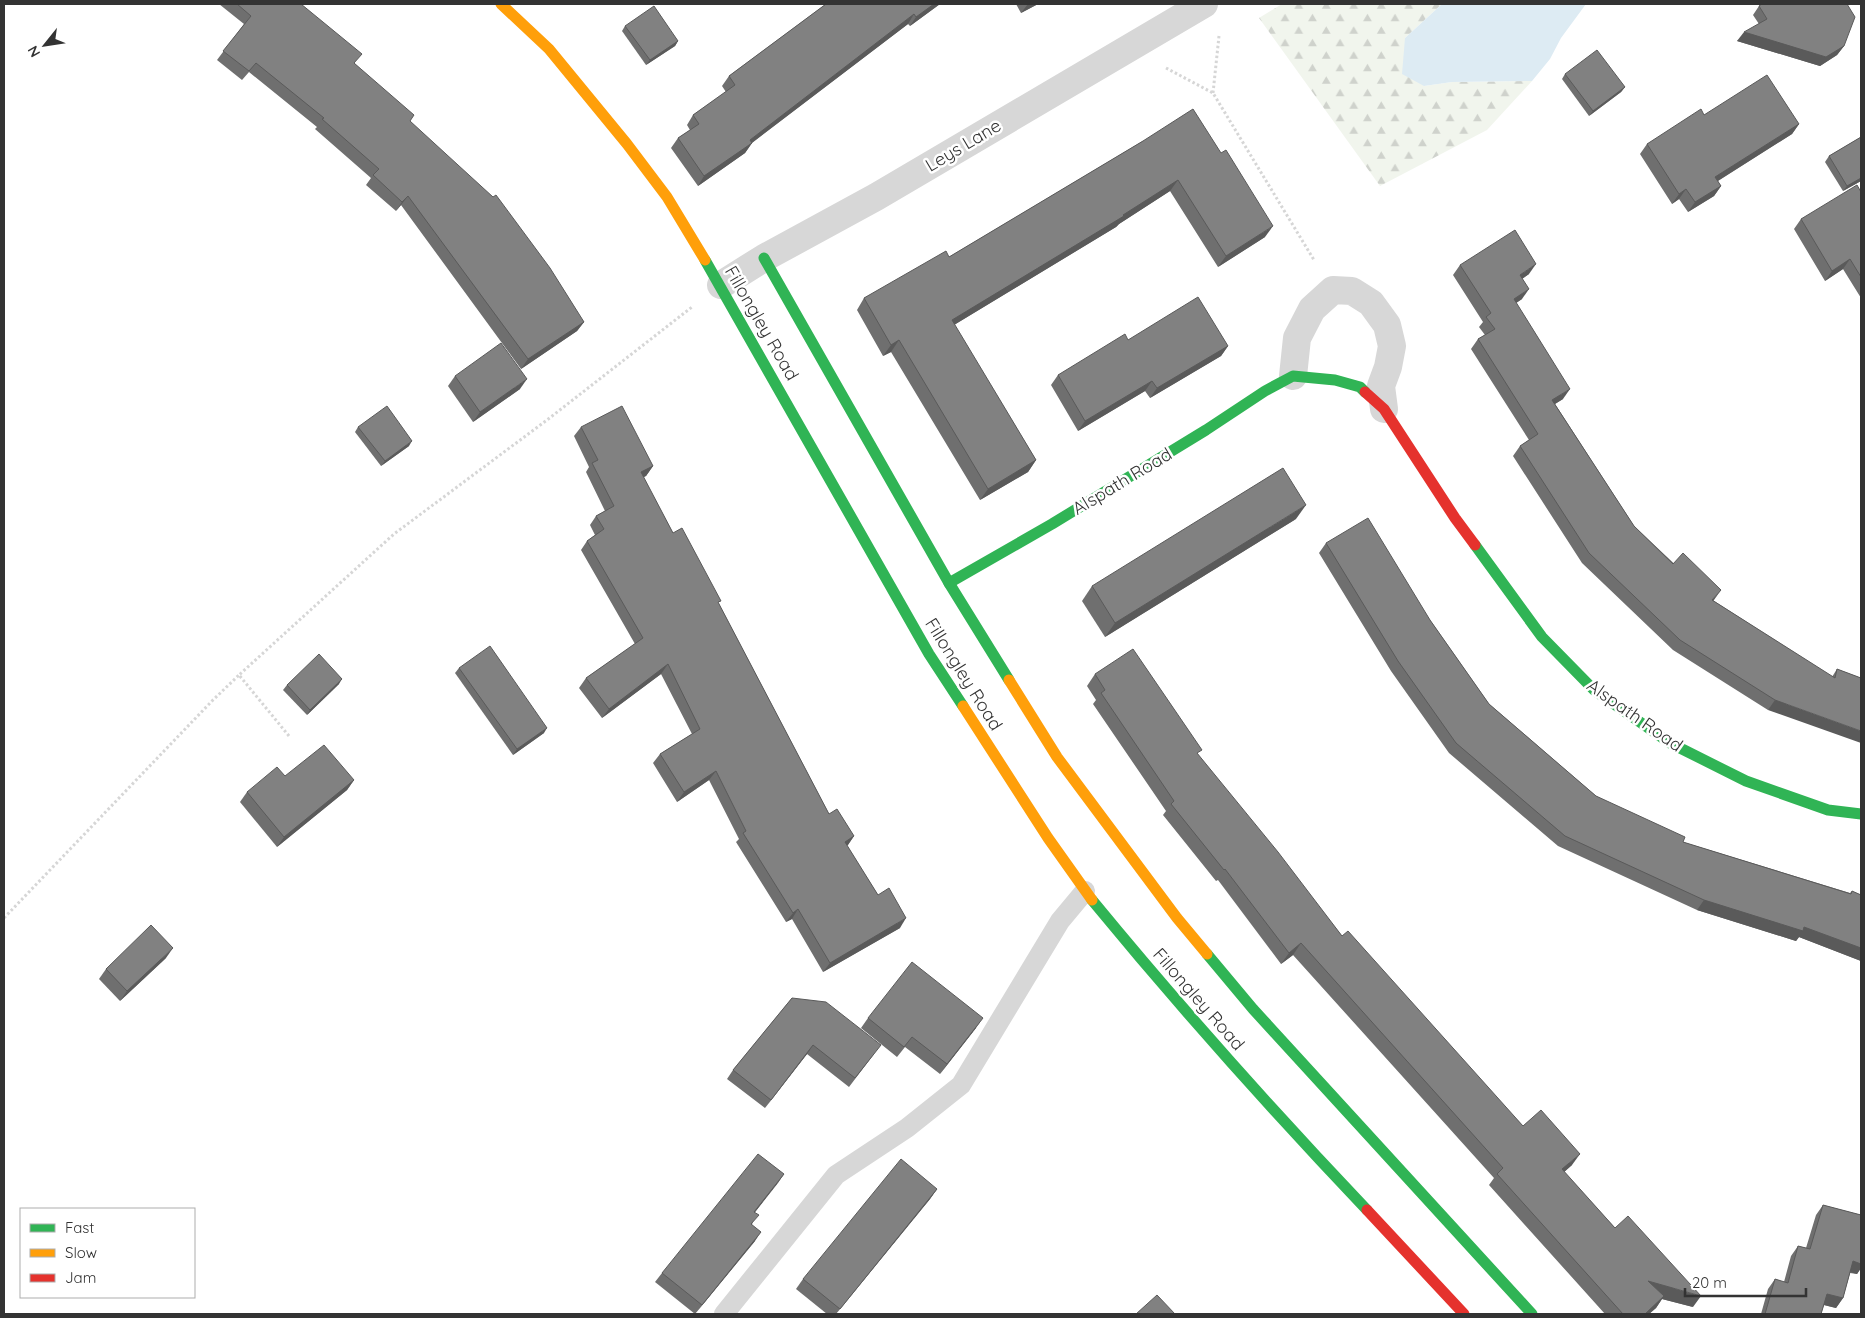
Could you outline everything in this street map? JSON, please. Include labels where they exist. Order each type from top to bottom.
[{"type":"street","name":"Fillongley Road","points":[[501,4],[549,49],[627,144],[667,197],[720,285],[929,654],[1048,838],[1085,890],[1157,979],[1293,1132],[1464,1314]]},
{"type":"street","name":"Leys Lane","points":[[720,285],[764,258],[876,197],[1204,4]]},
{"type":"street","name":"Fillongley Road","points":[[764,258],[949,584],[1057,757],[1177,918],[1253,1009],[1532,1314]]},
{"type":"street","points":[[1292,376],[1297,338],[1312,309],[1333,290]]},
{"type":"street","name":"Alspath Road","points":[[1333,290],[1352,291],[1371,303],[1387,325],[1392,346],[1388,367],[1381,386],[1384,409]]},
{"type":"street","name":"Alspath Road","points":[[949,584],[1052,524],[1292,376],[1335,380],[1360,387],[1384,409],[1455,518],[1542,637],[1594,690],[1670,743],[1746,781],[1828,810],[1861,814]]},
{"type":"lane","points":[[724,1314],[836,1175],[907,1128],[961,1086],[1060,921],[1085,890]]},
{"type":"path","points":[[1213,93],[1219,33]]},
{"type":"path","points":[[1127,49],[1213,93],[1333,290]]},
{"type":"path","points":[[4,918],[212,701],[394,534],[548,420],[720,285]]},
{"type":"path","points":[[239,675],[289,736]]},
{"type":"green space","points":[[1282,4],[1442,4],[1405,38],[1424,86],[1452,82],[1532,81],[1487,130],[1380,186],[1259,18]]},
{"type":"shaded area","points":[[1442,4],[1586,4],[1561,38],[1550,59],[1532,81],[1452,82],[1424,86],[1402,74],[1405,38]]},
{"type":"building","points":[[237,4],[301,4],[362,54],[354,63],[414,115],[410,121],[493,197],[496,195],[550,268],[584,322],[528,359],[408,196],[402,202],[373,175],[379,169],[322,119],[324,118],[256,63],[249,71],[223,51],[251,16]]},
{"type":"building","points":[[826,4],[934,4],[916,17],[914,14],[750,140],[752,143],[704,176],[678,138],[699,124],[693,115],[735,85],[729,76]]},
{"type":"building","points":[[1762,4],[1847,4],[1855,17],[1844,46],[1826,57],[1744,32],[1767,19],[1759,6]]},
{"type":"building","points":[[654,6],[678,41],[650,60],[625,26]]},
{"type":"building","points":[[1597,50],[1625,87],[1593,111],[1565,74]]},
{"type":"building","points":[[1767,75],[1799,124],[1715,177],[1721,186],[1695,202],[1686,189],[1679,194],[1647,144],[1701,109],[1704,115]]},
{"type":"building","points":[[1193,109],[1221,153],[1226,150],[1273,226],[1226,256],[1178,180],[1124,216],[952,320],[1036,460],[988,489],[899,340],[891,345],[864,298],[946,251],[949,257]]},
{"type":"building","points":[[1861,137],[1861,178],[1847,186],[1829,156]]},
{"type":"building","points":[[1857,185],[1861,192],[1861,277],[1850,259],[1832,271],[1801,219]]},
{"type":"building","points":[[1515,230],[1536,264],[1520,275],[1529,289],[1514,299],[1570,389],[1552,400],[1634,526],[1673,564],[1683,553],[1721,590],[1712,600],[1835,678],[1837,669],[1861,678],[1861,731],[1775,700],[1680,640],[1589,553],[1520,446],[1538,434],[1478,339],[1495,329],[1486,317],[1491,313],[1460,265]]},
{"type":"building","points":[[1198,297],[1228,346],[1157,388],[1152,381],[1085,421],[1058,375],[1125,334],[1128,340]]},
{"type":"building","points":[[501,343],[527,379],[480,412],[455,376]]},
{"type":"building","points":[[387,406],[412,441],[385,461],[358,427]]},
{"type":"building","points":[[622,406],[653,466],[641,472],[673,533],[682,528],[721,601],[718,602],[829,814],[837,809],[854,836],[845,842],[878,895],[889,888],[906,918],[830,963],[798,909],[793,913],[743,833],[746,831],[716,771],[684,792],[660,754],[700,729],[668,664],[609,709],[586,678],[643,638],[587,541],[604,529],[596,516],[614,506],[592,463],[598,460],[581,427]]},
{"type":"building","points":[[1283,468],[1306,505],[1115,623],[1092,586]]},
{"type":"building","points":[[1368,518],[1430,620],[1489,704],[1596,796],[1685,837],[1683,842],[1851,894],[1852,891],[1861,895],[1861,948],[1804,927],[1803,931],[1704,900],[1565,836],[1456,743],[1398,661],[1326,543]]},
{"type":"building","points":[[490,646],[547,728],[517,749],[459,668]]},
{"type":"building","points":[[1133,649],[1202,750],[1197,753],[1278,852],[1342,936],[1348,931],[1523,1126],[1541,1110],[1580,1154],[1562,1169],[1615,1228],[1628,1216],[1701,1296],[1648,1281],[1664,1296],[1645,1314],[1623,1314],[1497,1174],[1503,1168],[1301,943],[1289,953],[1225,869],[1171,804],[1174,801],[1101,693],[1105,690],[1095,674]]},
{"type":"building","points":[[319,654],[342,679],[310,710],[287,685]]},
{"type":"building","points":[[324,745],[354,780],[284,837],[247,792],[277,767],[285,776]]},
{"type":"building","points":[[151,925],[173,948],[127,991],[106,969]]},
{"type":"building","points":[[912,962],[983,1018],[947,1064],[912,1037],[904,1047],[868,1018]]},
{"type":"building","points":[[792,998],[826,1002],[881,1045],[855,1078],[813,1045],[771,1100],[733,1070]]},
{"type":"building","points":[[758,1154],[784,1174],[754,1212],[759,1215],[751,1224],[761,1232],[702,1305],[662,1273]]},
{"type":"building","points":[[901,1159],[937,1189],[840,1309],[803,1279]]},
{"type":"building","points":[[1823,1205],[1861,1215],[1861,1264],[1853,1261],[1843,1298],[1827,1294],[1821,1314],[1765,1314],[1775,1279],[1788,1283],[1798,1246],[1810,1249]]},
{"type":"building","points":[[1157,1295],[1175,1314],[1136,1314]]},
{"type":"traffic: fast","points":[[764,258],[949,583],[1009,680]]},
{"type":"traffic: fast","points":[[705,260],[929,654],[963,706]]},
{"type":"traffic: fast","points":[[949,583],[1052,524],[1206,430],[1265,391],[1293,376],[1335,380],[1360,387],[1365,392]]},
{"type":"traffic: fast","points":[[1475,545],[1542,637],[1594,690],[1670,743],[1746,781],[1828,810],[1861,814]]},
{"type":"traffic: fast","points":[[1092,900],[1227,1058],[1367,1210]]},
{"type":"traffic: fast","points":[[1207,954],[1253,1009],[1532,1314]]},
{"type":"traffic: slow","points":[[501,4],[549,49],[627,144],[667,197],[705,260]]},
{"type":"traffic: slow","points":[[1009,680],[1057,757],[1177,918],[1207,954]]},
{"type":"traffic: slow","points":[[963,706],[1048,838],[1092,900]]},
{"type":"traffic: jam","points":[[1365,392],[1384,409],[1455,518],[1475,545]]},
{"type":"traffic: jam","points":[[1367,1210],[1464,1314]]}]
